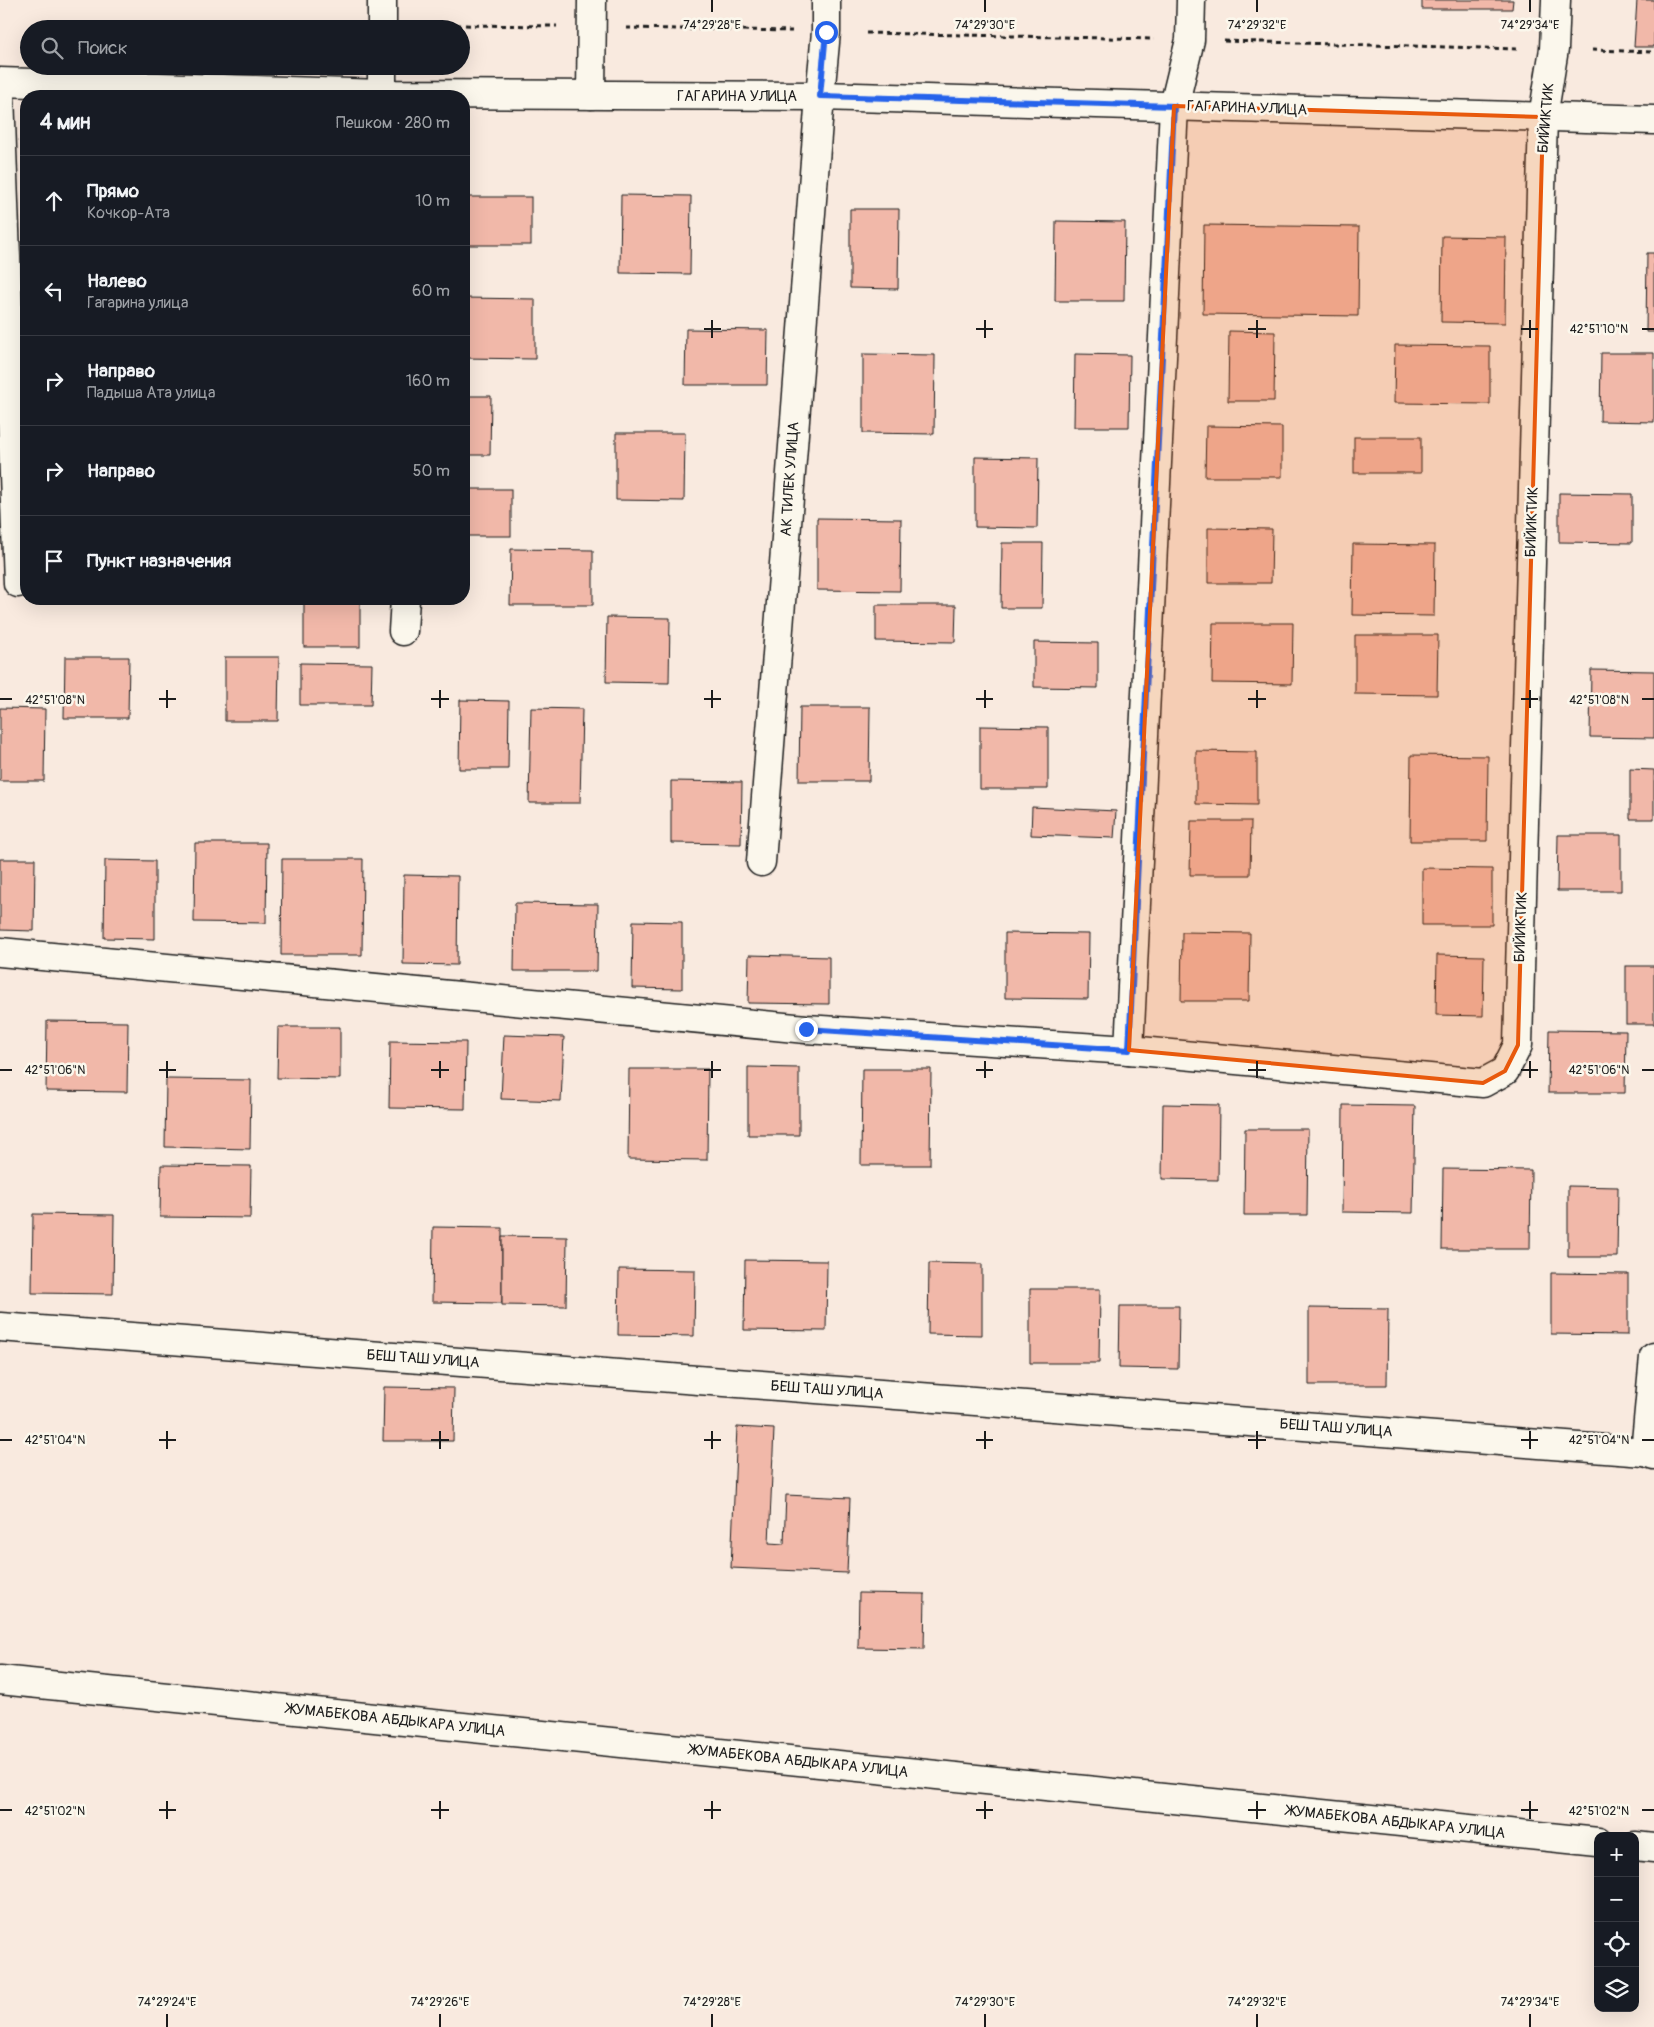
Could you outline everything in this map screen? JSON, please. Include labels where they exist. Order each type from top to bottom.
[{"type":"street","points":[[382,0],[382,20]]},
{"type":"street","points":[[591,95],[592,0]]},
{"type":"street","name":"АК ТИЛЕК УЛИЦА","points":[[761,862],[826,32],[826,0]]},
{"type":"street","points":[[0,952],[806,1029],[1129,1050],[1174,106],[1190,40],[1190,0]]},
{"type":"street","name":"БИЙИКТИК","points":[[1129,1050],[1483,1083],[1505,1071],[1518,1045],[1544,117],[1554,50],[1556,0]]},
{"type":"street","points":[[382,75],[382,90]]},
{"type":"street","name":"ГАГАРИНА УЛИЦА","points":[[0,82],[255,90]]},
{"type":"street","points":[[0,94],[8,365],[18,583]]},
{"type":"street","name":"ГАГАРИНА УЛИЦА","points":[[470,95],[820,96],[1654,120]]},
{"type":"street","points":[[403,631],[405,605]]},
{"type":"street","name":"БЕШ ТАШ УЛИЦА","points":[[0,1327],[1649,1453]]},
{"type":"street","points":[[1649,1453],[1654,1357]]},
{"type":"street","name":"ЖУМАБЕКОВА АБДЫКАРА УЛИЦА","points":[[0,1680],[1594,1842]]},
{"type":"street","points":[[1639,1846],[1654,1848]]},
{"type":"path","points":[[470,25],[560,26]]},
{"type":"path","points":[[623,28],[798,32]]},
{"type":"path","points":[[866,33],[1155,40]]},
{"type":"path","points":[[1216,41],[1523,49]]},
{"type":"path","points":[[1592,50],[1654,52]]},
{"type":"highlighted area","points":[[1174,106],[1543,117],[1518,1045],[1505,1071],[1483,1083],[1129,1050]]},
{"type":"building","points":[[1422,0],[1513,0],[1512,9],[1422,9]]},
{"type":"building","points":[[1637,0],[1654,0],[1654,47],[1634,47]]},
{"type":"building","points":[[621,195],[691,196],[690,274],[620,273]]},
{"type":"building","points":[[470,197],[531,197],[531,245],[470,245]]},
{"type":"building","points":[[850,209],[899,209],[898,289],[850,288]]},
{"type":"building","points":[[1056,221],[1125,222],[1124,301],[1055,301]]},
{"type":"building","points":[[1204,225],[1359,227],[1358,316],[1203,314]]},
{"type":"building","points":[[1442,236],[1506,237],[1505,323],[1441,322]]},
{"type":"building","points":[[1647,253],[1654,253],[1654,332],[1646,332]]},
{"type":"building","points":[[470,298],[535,299],[535,359],[470,358]]},
{"type":"building","points":[[686,329],[768,330],[767,385],[685,385]]},
{"type":"building","points":[[1229,331],[1275,332],[1274,401],[1228,401]]},
{"type":"building","points":[[1395,345],[1490,346],[1490,404],[1394,403]]},
{"type":"building","points":[[1601,353],[1654,353],[1654,422],[1600,421]]},
{"type":"building","points":[[863,354],[935,355],[934,434],[863,433]]},
{"type":"building","points":[[1075,354],[1130,355],[1129,427],[1074,427]]},
{"type":"building","points":[[470,396],[491,396],[490,455],[470,455]]},
{"type":"building","points":[[1206,426],[1282,427],[1282,477],[1205,477]]},
{"type":"building","points":[[616,433],[685,433],[684,501],[616,500]]},
{"type":"building","points":[[1354,437],[1421,437],[1421,473],[1354,473]]},
{"type":"building","points":[[975,457],[1038,458],[1037,528],[975,527]]},
{"type":"building","points":[[470,489],[511,489],[511,536],[470,536]]},
{"type":"building","points":[[1559,493],[1632,494],[1632,543],[1559,542]]},
{"type":"building","points":[[817,518],[901,519],[900,591],[817,590]]},
{"type":"building","points":[[1208,528],[1272,529],[1271,583],[1208,583]]},
{"type":"building","points":[[1002,543],[1043,543],[1042,608],[1001,608]]},
{"type":"building","points":[[1353,544],[1435,545],[1434,616],[1352,615]]},
{"type":"building","points":[[511,549],[593,550],[593,605],[510,605]]},
{"type":"building","points":[[304,605],[360,605],[360,647],[304,647]]},
{"type":"building","points":[[876,605],[956,605],[955,642],[876,641]]},
{"type":"building","points":[[607,617],[670,618],[669,683],[606,682]]},
{"type":"building","points":[[1213,623],[1293,623],[1292,684],[1212,683]]},
{"type":"building","points":[[1355,635],[1438,635],[1437,695],[1355,694]]},
{"type":"building","points":[[1034,642],[1098,643],[1098,688],[1034,687]]},
{"type":"building","points":[[65,657],[129,657],[128,718],[64,718]]},
{"type":"building","points":[[225,657],[279,657],[278,721],[225,721]]},
{"type":"building","points":[[300,663],[372,664],[371,705],[300,705]]},
{"type":"building","points":[[1591,670],[1654,671],[1654,738],[1590,737]]},
{"type":"building","points":[[460,700],[509,701],[508,769],[459,769]]},
{"type":"building","points":[[800,707],[870,707],[869,781],[799,781]]},
{"type":"building","points":[[0,708],[45,709],[44,781],[0,781]]},
{"type":"building","points":[[531,708],[582,709],[580,803],[529,803]]},
{"type":"building","points":[[980,726],[1048,727],[1048,789],[980,789]]},
{"type":"building","points":[[1196,751],[1257,752],[1257,805],[1196,804]]},
{"type":"building","points":[[1411,755],[1488,756],[1487,841],[1410,841]]},
{"type":"building","points":[[1630,769],[1654,770],[1654,819],[1630,819]]},
{"type":"building","points":[[671,781],[742,782],[741,844],[671,843]]},
{"type":"building","points":[[1032,807],[1116,811],[1114,838],[1031,835]]},
{"type":"building","points":[[1191,821],[1251,821],[1250,875],[1190,875]]},
{"type":"building","points":[[1558,835],[1621,835],[1621,891],[1557,891]]},
{"type":"building","points":[[195,843],[267,843],[266,923],[194,922]]},
{"type":"building","points":[[0,859],[35,859],[34,931],[0,930]]},
{"type":"building","points":[[282,859],[363,859],[362,955],[281,955]]},
{"type":"building","points":[[105,860],[155,861],[155,939],[104,938]]},
{"type":"building","points":[[1422,868],[1492,869],[1492,925],[1422,925]]},
{"type":"building","points":[[404,875],[458,876],[457,965],[403,964]]},
{"type":"building","points":[[515,903],[598,904],[597,971],[514,971]]},
{"type":"building","points":[[633,921],[682,922],[682,989],[632,988]]},
{"type":"building","points":[[1182,932],[1250,933],[1249,1001],[1181,1001]]},
{"type":"building","points":[[1005,933],[1089,934],[1088,999],[1005,998]]},
{"type":"building","points":[[749,955],[829,957],[829,1004],[748,1003]]},
{"type":"building","points":[[1437,955],[1484,956],[1483,1016],[1436,1015]]},
{"type":"building","points":[[1626,966],[1654,966],[1654,1024],[1626,1024]]},
{"type":"building","points":[[47,1021],[128,1022],[127,1092],[46,1091]]},
{"type":"building","points":[[278,1027],[340,1027],[340,1079],[277,1078]]},
{"type":"building","points":[[1549,1030],[1626,1031],[1625,1093],[1548,1093]]},
{"type":"building","points":[[504,1035],[564,1037],[561,1101],[501,1099]]},
{"type":"building","points":[[390,1041],[466,1042],[465,1109],[389,1108]]},
{"type":"building","points":[[748,1067],[799,1068],[799,1135],[748,1135]]},
{"type":"building","points":[[629,1069],[708,1069],[707,1160],[628,1159]]},
{"type":"building","points":[[862,1069],[931,1069],[930,1165],[861,1165]]},
{"type":"building","points":[[166,1079],[251,1080],[250,1149],[165,1147]]},
{"type":"building","points":[[1163,1104],[1219,1105],[1218,1180],[1162,1179]]},
{"type":"building","points":[[1343,1105],[1415,1106],[1413,1213],[1342,1212]]},
{"type":"building","points":[[1245,1129],[1308,1129],[1307,1215],[1244,1215]]},
{"type":"building","points":[[161,1165],[251,1166],[250,1218],[160,1217]]},
{"type":"building","points":[[1443,1169],[1531,1170],[1530,1249],[1442,1249]]},
{"type":"building","points":[[1568,1186],[1618,1187],[1617,1257],[1568,1257]]},
{"type":"building","points":[[33,1214],[114,1215],[113,1294],[32,1293]]},
{"type":"building","points":[[433,1227],[502,1228],[502,1303],[432,1302]]},
{"type":"building","points":[[502,1236],[567,1237],[566,1306],[502,1305]]},
{"type":"building","points":[[745,1260],[827,1261],[826,1331],[744,1330]]},
{"type":"building","points":[[929,1263],[982,1264],[982,1335],[928,1334]]},
{"type":"building","points":[[619,1269],[695,1270],[694,1336],[618,1335]]},
{"type":"building","points":[[1551,1273],[1628,1274],[1628,1335],[1551,1334]]},
{"type":"building","points":[[1030,1289],[1100,1289],[1099,1363],[1030,1363]]},
{"type":"building","points":[[1120,1306],[1179,1306],[1178,1369],[1119,1368]]},
{"type":"building","points":[[1309,1308],[1388,1309],[1387,1385],[1309,1385]]},
{"type":"building","points":[[384,1387],[454,1388],[453,1441],[383,1441]]},
{"type":"building","points":[[737,1427],[774,1429],[769,1543],[784,1544],[786,1495],[850,1498],[847,1573],[731,1568]]},
{"type":"building","points":[[859,1593],[925,1594],[924,1649],[858,1648]]},
{"type":"route","points":[[806,1029],[1129,1050],[1174,106],[820,96],[826,32]]}]
